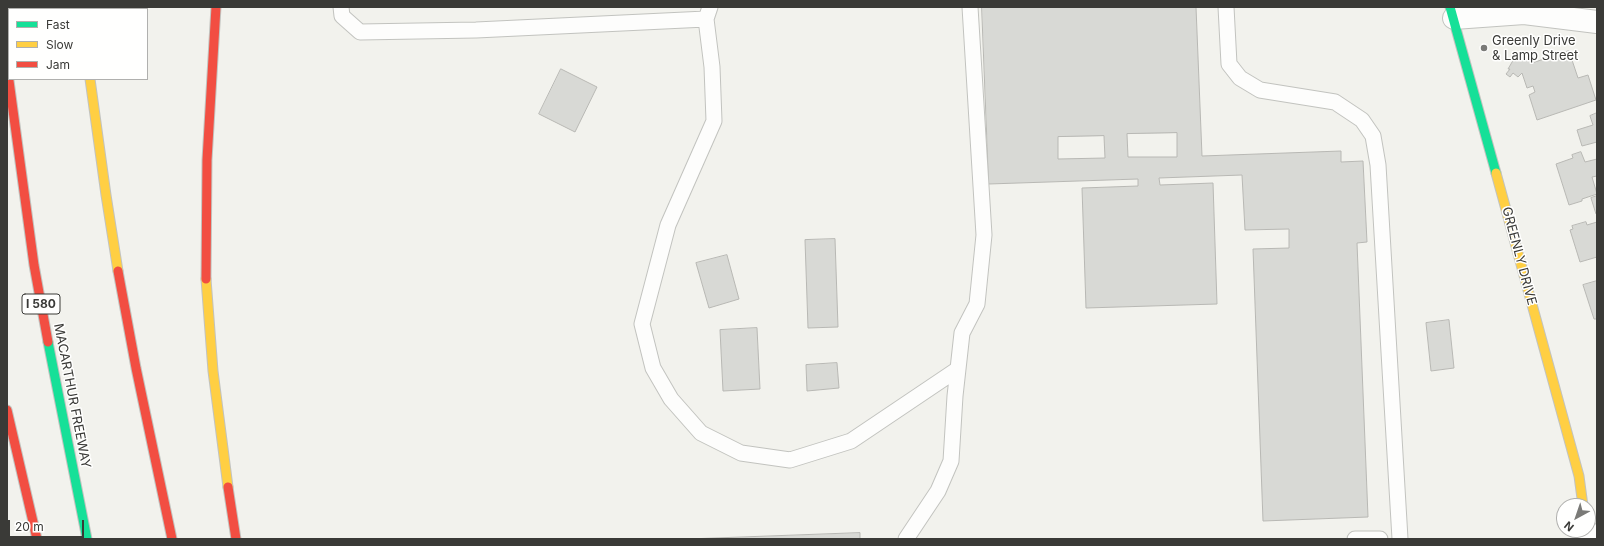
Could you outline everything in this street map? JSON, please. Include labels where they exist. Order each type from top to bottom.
[{"type":"main road","points":[[216,7],[207,146],[206,254],[208,315],[214,378],[236,539]]},
{"type":"main road","name":"GREENLY DRIVE","points":[[1452,12],[1579,476],[1582,498]]},
{"type":"main road","name":"MACARTHUR FREEWAY","points":[[9,80],[34,265],[63,422],[87,539]]},
{"type":"main road","points":[[90,80],[116,258],[144,407],[172,539]]},
{"type":"main road","points":[[7,410],[37,539]]},
{"type":"street","points":[[1452,12],[1524,13],[1597,22]]},
{"type":"lane","points":[[341,7],[342,16],[360,32],[476,30],[708,13],[714,121],[668,225],[642,324],[653,368],[671,399],[700,433],[741,453],[790,460],[851,441],[958,370]]},
{"type":"lane","points":[[906,539],[938,491],[951,462],[962,333],[976,304],[984,235],[970,7]]},
{"type":"lane","points":[[1226,7],[1229,64],[1240,78],[1260,90],[1335,102],[1362,120],[1373,136],[1378,165],[1400,539]]},
{"type":"lane","points":[[1355,539],[1380,539]]},
{"type":"building","points":[[982,7],[1196,7],[1202,156],[1341,151],[1341,162],[1363,161],[1367,242],[1357,243],[1368,517],[1263,521],[1253,249],[1289,248],[1289,229],[1245,230],[1242,175],[1159,178],[1160,185],[1213,183],[1217,304],[1086,308],[1082,188],[1138,186],[1138,179],[989,184]],"holes":[[[1177,133],[1177,157],[1128,157],[1127,134]],[[1104,136],[1105,158],[1058,159],[1058,137]]]},
{"type":"building","points":[[1569,51],[1578,78],[1588,75],[1596,100],[1537,120],[1529,95],[1535,92],[1533,86],[1527,88],[1522,73],[1518,77],[1513,73],[1510,77],[1506,74],[1510,69],[1508,69],[1515,57],[1519,60],[1524,54],[1534,62]]},
{"type":"building","points":[[561,69],[597,87],[575,132],[539,114]]},
{"type":"building","points":[[1597,113],[1597,142],[1582,146],[1577,130],[1593,125],[1590,116]]},
{"type":"building","points":[[1581,152],[1585,162],[1597,159],[1597,176],[1592,177],[1597,194],[1569,205],[1556,164],[1573,158],[1572,155]]},
{"type":"building","points":[[1597,196],[1597,214],[1596,214],[1591,198]]},
{"type":"building","points":[[1586,222],[1587,225],[1597,222],[1597,257],[1580,262],[1570,230],[1573,229],[1572,226]]},
{"type":"building","points":[[835,239],[838,327],[808,328],[805,240]]},
{"type":"building","points":[[727,255],[739,299],[709,308],[696,263]]},
{"type":"building","points":[[1597,281],[1597,319],[1594,319],[1583,285]]},
{"type":"building","points":[[1449,320],[1454,368],[1431,371],[1426,323]]},
{"type":"building","points":[[757,328],[760,389],[723,391],[720,330]]},
{"type":"building","points":[[837,363],[839,388],[807,391],[806,365]]},
{"type":"building","points":[[860,533],[860,539],[688,539]]},
{"type":"traffic: fast","points":[[1450,7],[1496,173]]},
{"type":"traffic: fast","points":[[48,342],[87,539]]},
{"type":"traffic: slow","points":[[90,80],[118,271]]},
{"type":"traffic: slow","points":[[1496,173],[1579,476],[1582,498]]},
{"type":"traffic: slow","points":[[206,279],[213,371],[228,487]]},
{"type":"traffic: jam","points":[[206,279],[207,160],[216,7]]},
{"type":"traffic: jam","points":[[7,66],[8,73]]},
{"type":"traffic: jam","points":[[9,80],[34,265],[48,342]]},
{"type":"traffic: jam","points":[[118,271],[136,368],[172,539]]},
{"type":"traffic: jam","points":[[7,410],[37,539]]},
{"type":"traffic: jam","points":[[228,487],[236,539]]},
{"type":"place","name":"Greenly Drive & Lamp Street","points":[[1484,48]]}]
